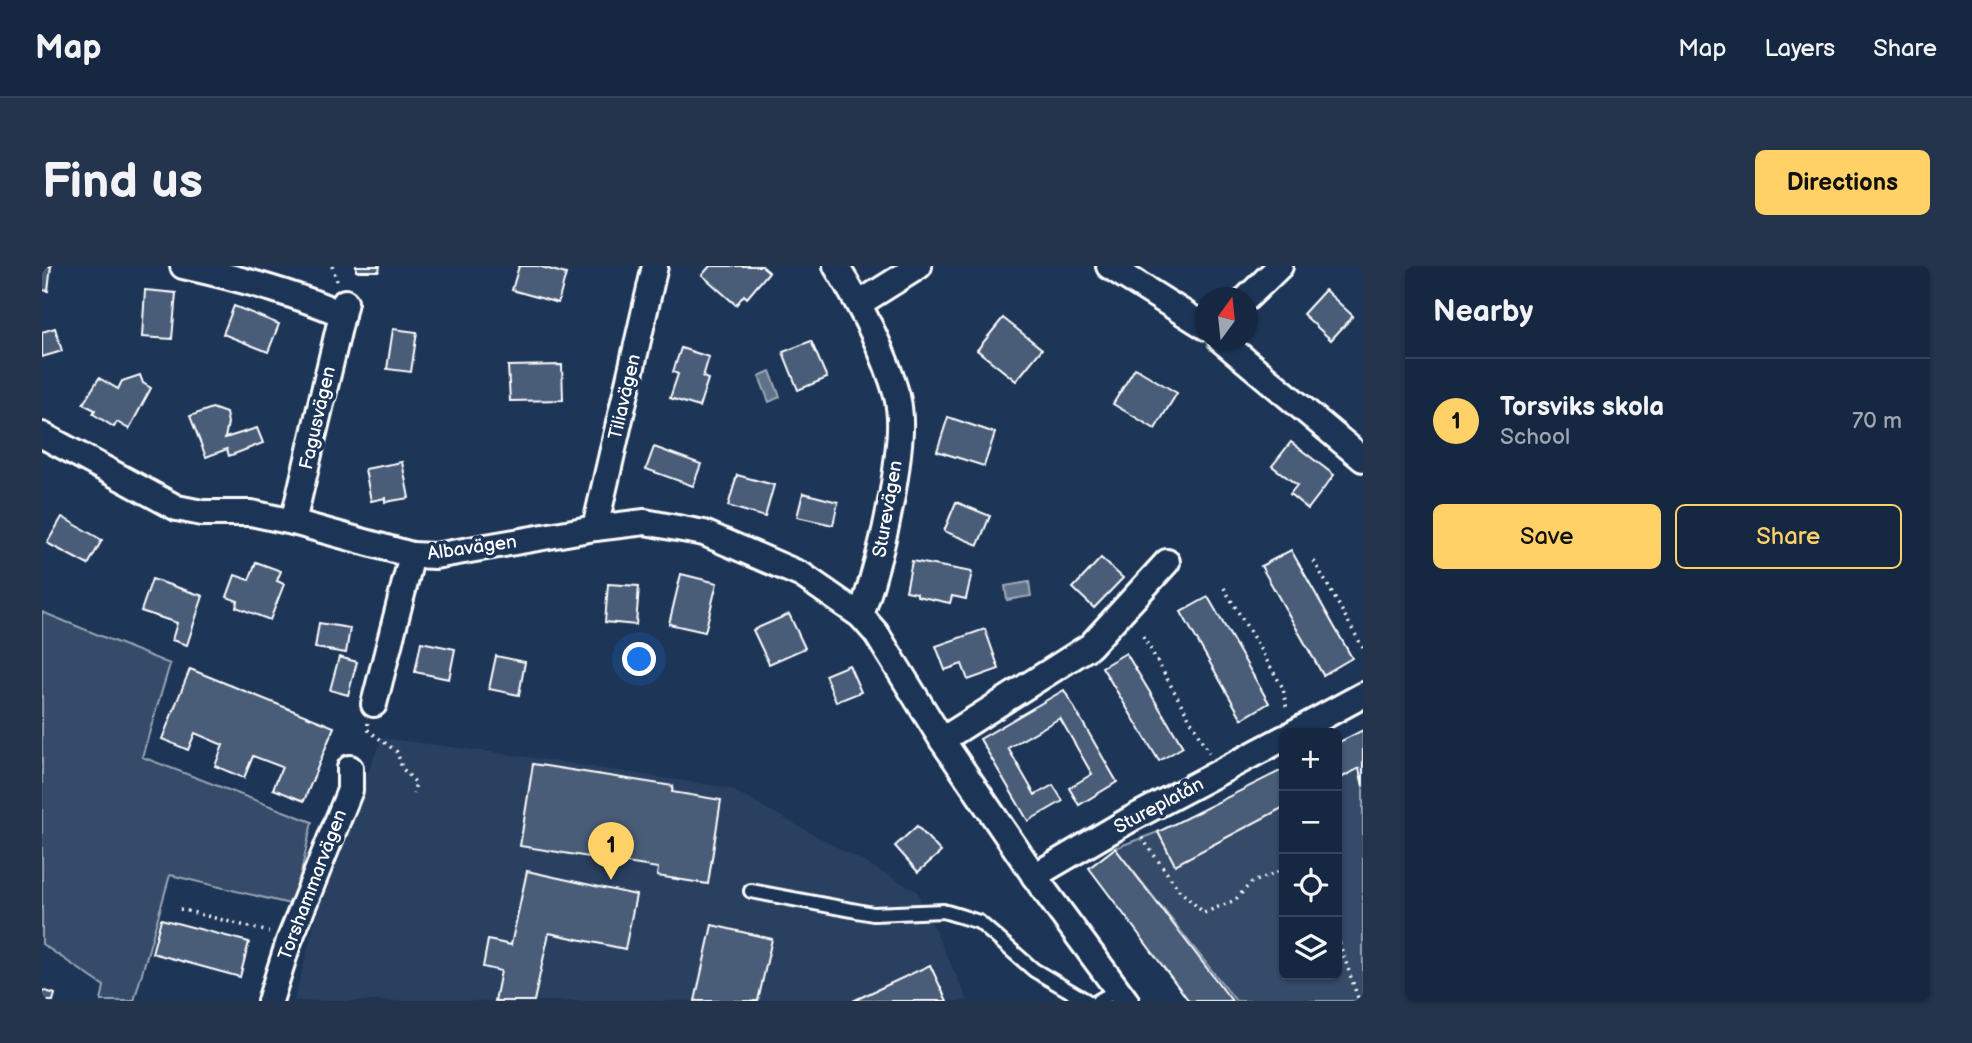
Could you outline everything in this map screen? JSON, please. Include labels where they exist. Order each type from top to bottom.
[{"type":"street","name":"Fagusvägen","points":[[183,266],[234,277],[343,308],[293,522]]},
{"type":"street","name":"Tiliavägen","points":[[595,528],[655,266]]},
{"type":"street","name":"Sturevägen","points":[[836,266],[860,303],[897,398],[901,434],[879,562],[861,616]]},
{"type":"street","points":[[860,303],[919,266]]},
{"type":"street","points":[[1109,266],[1195,320]]},
{"type":"street","points":[[1258,287],[1280,266]]},
{"type":"street","points":[[1233,350],[1363,459]]},
{"type":"street","name":"Albavägen","points":[[42,435],[177,508],[202,513],[251,513],[412,555],[435,556],[645,522],[704,533],[802,575],[861,616]]},
{"type":"street","points":[[374,704],[412,555]]},
{"type":"street","points":[[942,740],[1090,646],[1167,562]]},
{"type":"street","points":[[861,616],[876,633],[942,740],[1114,997]]},
{"type":"street","name":"Stureplatån","points":[[1302,728],[1363,695]]},
{"type":"street","name":"Stureplatån","points":[[1034,876],[1131,819],[1279,741]]},
{"type":"street","name":"Torshammarvägen","points":[[270,1001],[291,938],[350,790],[351,768]]},
{"type":"lane","points":[[751,891],[873,914],[943,911],[960,915],[979,922],[1034,970],[1087,1001]]},
{"type":"path","points":[[1314,561],[1363,648]]},
{"type":"path","points":[[1224,588],[1283,688],[1290,728]]},
{"type":"path","points":[[1143,636],[1220,773]]},
{"type":"path","points":[[374,704],[367,729],[397,752],[402,768],[416,783],[413,793]]},
{"type":"path","points":[[1136,830],[1179,890],[1204,912],[1235,900],[1251,883],[1279,871]]},
{"type":"path","points":[[180,909],[291,938]]},
{"type":"path","points":[[1342,951],[1359,1001]]},
{"type":"shaded area","points":[[770,371],[780,397],[769,402],[759,376]]},
{"type":"shaded area","points":[[1029,582],[1031,596],[1007,600],[1005,586]]},
{"type":"shaded area","points":[[42,612],[170,664],[142,757],[312,822],[294,905],[170,875],[134,1001],[101,1001],[104,986],[42,944]]},
{"type":"shaded area","points":[[382,738],[729,788],[917,891],[968,1001],[294,1001],[329,869]]},
{"type":"shaded area","points":[[1359,768],[1363,786],[1363,1001],[1236,1001],[1115,848],[1158,832],[1175,864],[1279,810],[1279,980],[1342,980],[1342,777]]},
{"type":"building","points":[[42,266],[51,266],[48,291],[42,290]]},
{"type":"building","points":[[356,266],[380,266],[379,271],[356,271]]},
{"type":"building","points":[[519,266],[538,266],[566,274],[558,303],[512,290]]},
{"type":"building","points":[[710,266],[762,266],[769,272],[747,298],[744,295],[736,305],[702,275]]},
{"type":"building","points":[[145,290],[176,293],[172,339],[142,337]]},
{"type":"building","points":[[1325,290],[1353,316],[1331,340],[1303,314]]},
{"type":"building","points":[[234,306],[279,324],[268,352],[223,334]]},
{"type":"building","points":[[1003,318],[1042,349],[1016,381],[977,350]]},
{"type":"building","points":[[55,328],[62,351],[42,357],[42,332]]},
{"type":"building","points":[[393,329],[417,332],[411,372],[387,369]]},
{"type":"building","points":[[811,341],[827,378],[798,390],[783,352]]},
{"type":"building","points":[[681,348],[709,357],[703,377],[708,379],[699,407],[670,398],[678,374],[673,372]]},
{"type":"building","points":[[562,365],[563,400],[510,401],[508,366]]},
{"type":"building","points":[[1135,368],[1177,393],[1155,429],[1113,404]]},
{"type":"building","points":[[140,375],[143,383],[151,388],[129,429],[117,422],[114,427],[93,414],[95,410],[83,404],[99,378],[118,389],[122,381]]},
{"type":"building","points":[[212,408],[226,413],[228,423],[225,438],[257,428],[263,443],[229,456],[227,449],[206,457],[190,416]]},
{"type":"building","points":[[948,417],[995,433],[984,466],[937,451]]},
{"type":"building","points":[[1291,442],[1334,475],[1308,509],[1290,494],[1297,485],[1272,466]]},
{"type":"building","points":[[654,447],[701,464],[693,486],[646,469]]},
{"type":"building","points":[[402,462],[409,498],[371,501],[365,469]]},
{"type":"building","points":[[737,475],[774,485],[765,517],[728,506]]},
{"type":"building","points":[[803,493],[838,502],[833,525],[797,517]]},
{"type":"building","points":[[956,502],[990,516],[978,545],[944,531]]},
{"type":"building","points":[[62,517],[102,540],[88,565],[47,543]]},
{"type":"building","points":[[1291,550],[1352,658],[1323,675],[1261,566]]},
{"type":"building","points":[[1101,558],[1123,578],[1094,608],[1073,588]]},
{"type":"building","points":[[912,561],[972,572],[966,599],[952,596],[950,603],[906,591]]},
{"type":"building","points":[[256,562],[281,571],[277,581],[284,584],[270,620],[236,607],[238,601],[227,597],[235,575],[249,580]]},
{"type":"building","points":[[681,574],[717,583],[705,632],[669,624]]},
{"type":"building","points":[[152,579],[203,596],[187,645],[172,640],[177,623],[141,611]]},
{"type":"building","points":[[608,584],[639,586],[636,625],[605,622]]},
{"type":"building","points":[[1208,597],[1269,703],[1242,719],[1181,612]]},
{"type":"building","points":[[789,614],[805,648],[769,664],[753,630]]},
{"type":"building","points":[[319,623],[350,628],[346,653],[315,648]]},
{"type":"building","points":[[985,629],[999,669],[968,680],[962,664],[945,670],[936,646]]},
{"type":"building","points":[[421,642],[455,649],[449,679],[415,672]]},
{"type":"building","points":[[1126,653],[1183,747],[1159,761],[1102,667]]},
{"type":"building","points":[[496,656],[525,662],[519,695],[489,689]]},
{"type":"building","points":[[339,657],[357,662],[348,695],[330,690]]},
{"type":"building","points":[[849,665],[861,692],[836,702],[825,675]]},
{"type":"building","points":[[190,669],[334,727],[304,801],[273,789],[282,767],[253,756],[244,778],[215,766],[223,745],[195,733],[188,750],[162,739]]},
{"type":"building","points":[[1064,690],[1117,782],[1079,805],[1069,788],[1092,774],[1060,718],[1008,748],[1035,795],[1053,785],[1063,801],[1028,821],[980,739]]},
{"type":"building","points":[[1363,730],[1363,786],[1359,768],[1342,777],[1342,740]]},
{"type":"building","points":[[533,764],[673,786],[672,792],[721,800],[708,884],[657,876],[658,868],[520,846]]},
{"type":"building","points":[[1279,772],[1279,810],[1175,865],[1158,832]]},
{"type":"building","points":[[917,826],[941,852],[918,872],[895,846]]},
{"type":"building","points":[[1115,848],[1232,1001],[1189,1001],[1089,868]]},
{"type":"building","points":[[527,871],[636,895],[625,949],[549,933],[534,1001],[495,1001],[501,971],[483,967],[488,940],[511,945]]},
{"type":"building","points":[[161,919],[249,942],[240,977],[152,953]]},
{"type":"building","points":[[712,925],[772,939],[758,1001],[695,1001]]},
{"type":"building","points":[[930,965],[947,1001],[853,1001]]},
{"type":"building","points":[[42,990],[55,994],[53,1001],[42,1001]]},
{"type":"place","name":"Torsviks skola","points":[[611,880]]}]
